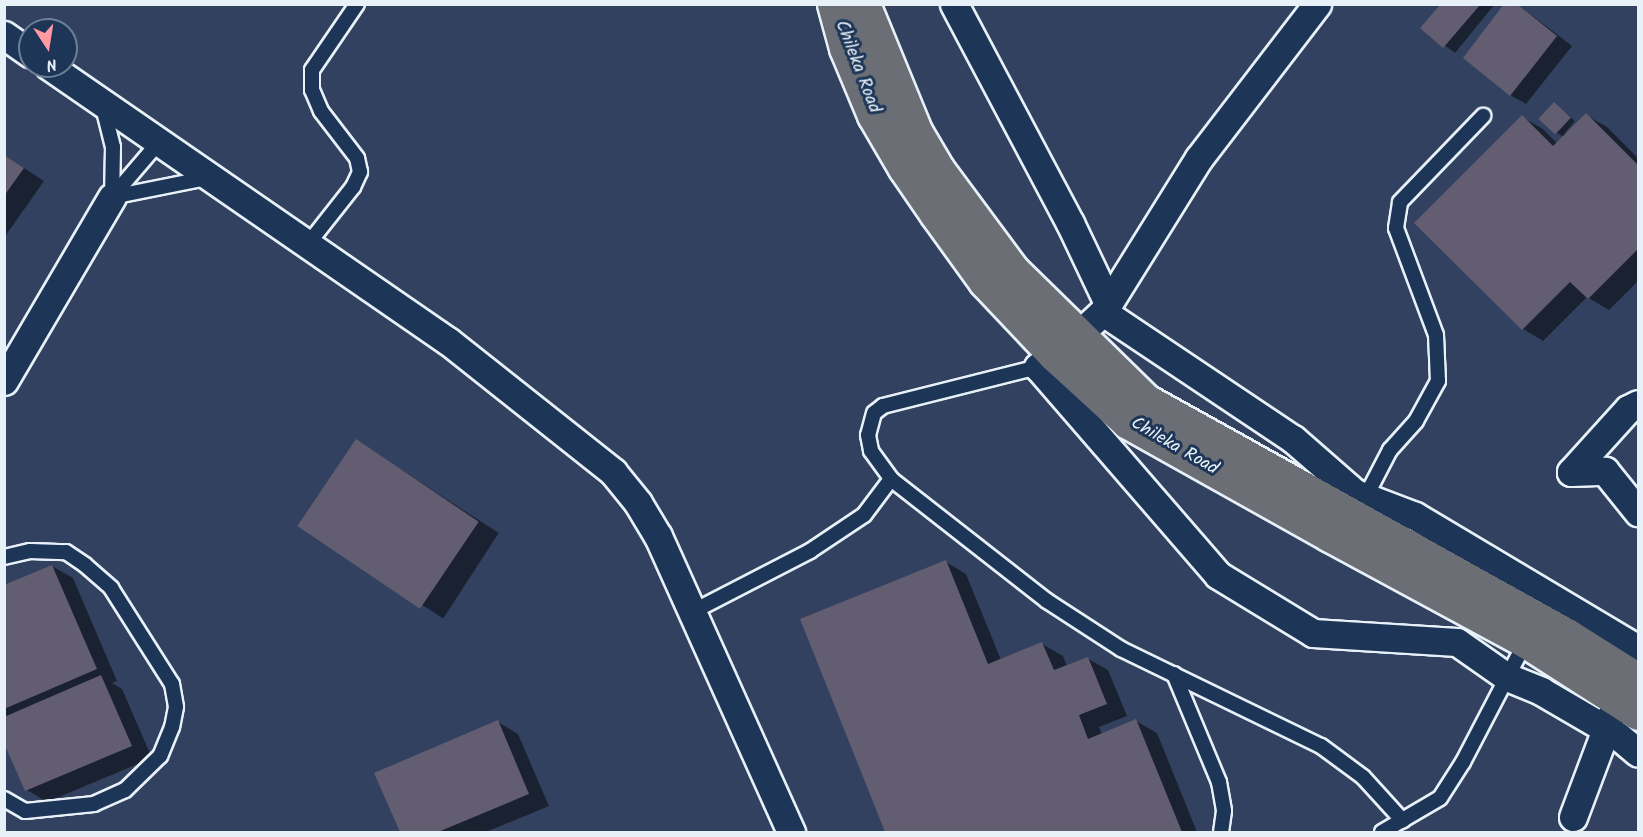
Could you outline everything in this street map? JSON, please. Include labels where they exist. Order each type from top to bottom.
[{"type":"highway","name":"Chileka Road","points":[[834,4],[846,48],[874,115],[905,168],[985,281],[1128,422],[1330,536],[1526,641],[1632,683]]},
{"type":"highway","points":[[863,4],[915,131],[938,170],[1012,270],[1057,352],[1146,401],[1360,508],[1568,636],[1632,683]]},
{"type":"street","points":[[954,4],[1070,223],[1105,308],[1293,439],[1355,493],[1360,508]]},
{"type":"street","points":[[1317,4],[1199,158],[1105,308],[1057,352],[1218,575],[1313,633],[1457,642],[1507,677],[1541,691],[1606,729],[1638,753]]},
{"type":"street","points":[[4,35],[18,45]]},
{"type":"street","points":[[66,78],[448,341],[613,472],[638,502],[658,536],[791,832]]},
{"type":"street","points":[[4,381],[112,197]]},
{"type":"street","points":[[1638,404],[1628,409],[1571,472],[1605,471],[1638,512]]},
{"type":"street","points":[[1573,817],[1606,729],[1632,683]]},
{"type":"lane","points":[[308,244],[353,187],[360,172],[357,158],[321,111],[312,90],[312,70],[357,4]]},
{"type":"lane","points":[[102,103],[113,147],[112,197]]},
{"type":"lane","points":[[1360,508],[1390,450],[1416,421],[1438,381],[1436,335],[1396,228],[1400,202],[1483,116]]},
{"type":"lane","points":[[112,197],[160,141]]},
{"type":"lane","points":[[112,197],[212,177]]},
{"type":"lane","points":[[1057,352],[883,406],[874,412],[868,435],[871,451],[891,479],[1047,601],[1121,649],[1321,746],[1363,777],[1403,821]]},
{"type":"lane","points":[[692,612],[819,545],[864,515],[891,479]]},
{"type":"lane","points":[[4,557],[30,550],[66,552],[85,565],[111,588],[171,684],[176,707],[172,727],[160,756],[125,790],[94,804],[25,811],[4,799]]},
{"type":"lane","points":[[1382,832],[1440,798],[1451,783],[1526,641]]},
{"type":"lane","points":[[1174,674],[1219,782],[1224,811],[1221,832]]},
{"type":"building","points":[[1504,4],[1517,4],[1557,36],[1510,96],[1463,58]]},
{"type":"building","points":[[1440,5],[1480,5],[1443,48],[1420,28]]},
{"type":"building","points":[[1554,102],[1571,118],[1555,135],[1538,119]]},
{"type":"building","points":[[1586,113],[1638,165],[1638,249],[1588,299],[1570,282],[1522,330],[1414,223],[1522,115],[1553,146]]},
{"type":"building","points":[[4,155],[24,168],[4,196]]},
{"type":"building","points":[[356,439],[479,522],[420,609],[297,526]]},
{"type":"building","points":[[946,560],[988,664],[1042,642],[1054,670],[1088,657],[1107,704],[1079,715],[1088,739],[1136,719],[1182,832],[885,832],[800,619]]},
{"type":"building","points":[[52,565],[97,669],[4,709],[4,585]]},
{"type":"building","points":[[101,675],[132,746],[25,791],[4,743],[4,717]]},
{"type":"building","points":[[498,720],[529,794],[438,832],[400,832],[374,773]]}]
